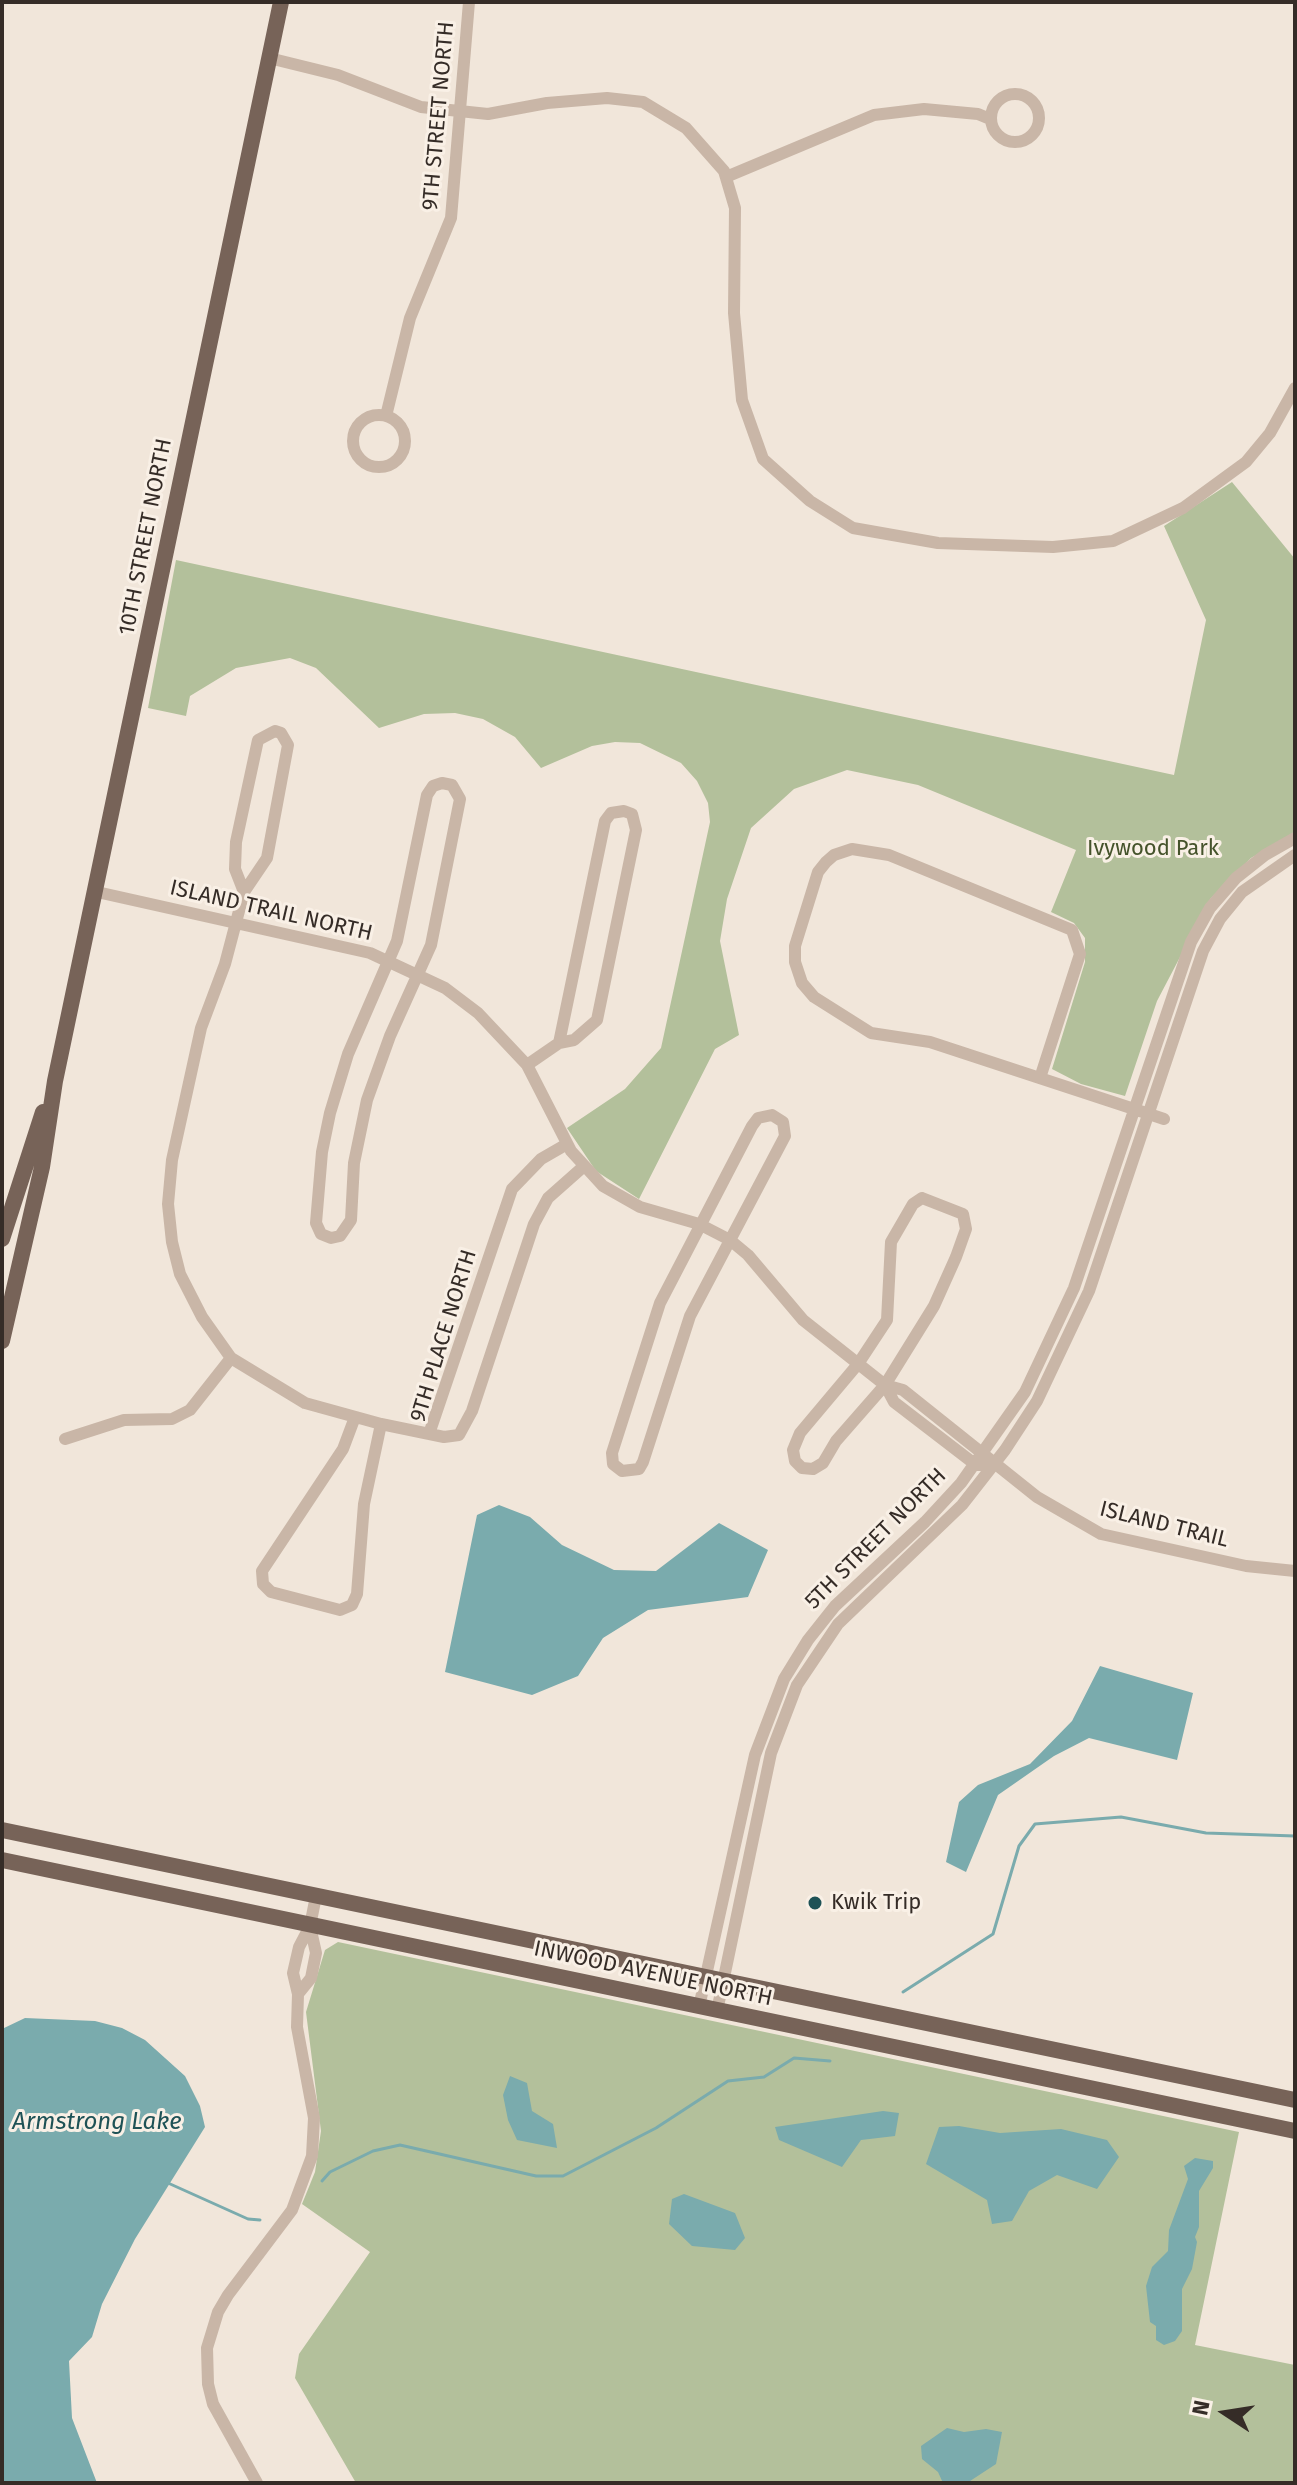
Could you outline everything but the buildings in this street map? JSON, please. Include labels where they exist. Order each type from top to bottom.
[{"type":"main road","name":"10TH STREET NORTH","points":[[2,1341],[42,1167],[55,1081],[281,2]]},
{"type":"main road","name":"10TH STREET NORTH","points":[[2,1239],[22,1170],[55,1081]]},
{"type":"main road","name":"INWOOD AVENUE NORTH","points":[[2,1830],[1295,2100]]},
{"type":"main road","name":"INWOOD AVENUE NORTH","points":[[2,1860],[1295,2131]]},
{"type":"street","name":"9TH STREET NORTH","points":[[386,416],[410,318],[451,218],[469,2]]},
{"type":"street","points":[[269,58],[338,75],[421,107],[488,114],[547,103],[607,98],[643,102],[686,128],[726,177],[735,208],[734,313],[742,400],[763,459],[810,501],[853,528],[938,543],[1053,547],[1113,541],[1183,508],[1246,462],[1270,433],[1295,388]]},
{"type":"street","points":[[726,177],[874,115],[924,109],[978,114],[990,119],[1002,139],[1025,141],[1034,133],[1039,111],[1023,94],[1007,94],[995,103],[990,119]]},
{"type":"street","points":[[370,416],[386,416],[403,430],[405,445],[398,460],[375,467],[355,452],[353,435],[370,416]]},
{"type":"street","points":[[244,892],[235,869],[236,842],[258,740],[275,731],[281,733],[288,745],[270,843],[262,868],[244,892],[195,1049],[172,1160],[168,1204],[172,1242],[180,1274],[202,1317],[231,1358],[305,1403],[429,1434]]},
{"type":"street","points":[[442,783],[452,785],[460,799],[435,929],[367,1100],[354,1163],[351,1220],[340,1236],[331,1238],[321,1234],[316,1223],[325,1139],[348,1054],[389,961],[397,941],[427,795],[433,786],[442,783]]},
{"type":"street","points":[[527,1065],[559,1043],[574,1040],[593,1026],[599,1012],[636,830],[632,814],[624,811],[611,813],[605,821],[559,1043]]},
{"type":"street","name":"5TH STREET NORTH","points":[[699,2007],[758,1747],[784,1679],[826,1617],[925,1522],[976,1465],[1032,1380],[1066,1311],[1186,954],[1200,925],[1236,878],[1265,855],[1295,838]]},
{"type":"street","points":[[1040,1078],[1080,954],[1072,930],[889,855],[852,849],[834,855],[826,862],[818,872],[795,946],[795,962],[802,983],[814,997],[871,1033],[930,1042],[1164,1119]]},
{"type":"street","name":"5TH STREET NORTH","points":[[717,2011],[768,1764],[797,1685],[838,1624],[942,1526],[994,1465],[1037,1401],[1070,1336],[1211,935],[1242,892],[1295,855]]},
{"type":"street","name":"ISLAND TRAIL NORTH","points":[[97,892],[357,950],[419,974],[478,1013],[527,1065],[567,1144],[583,1167],[603,1186],[640,1207],[699,1224],[730,1240],[748,1255],[803,1320],[885,1385],[903,1390],[985,1453],[994,1465]]},
{"type":"street","points":[[772,1115],[778,1118],[783,1122],[785,1136],[686,1325],[643,1462],[639,1469],[622,1471],[613,1464],[612,1453],[646,1343],[660,1303],[699,1224],[758,1118],[772,1115]]},
{"type":"street","name":"9TH PLACE NORTH","points":[[567,1144],[525,1173],[508,1198],[429,1434],[452,1437],[466,1427],[534,1224],[548,1198],[583,1167]]},
{"type":"street","points":[[922,1198],[957,1209],[966,1221],[966,1229],[934,1306],[885,1385],[836,1441],[823,1463],[813,1469],[802,1468],[795,1461],[793,1450],[800,1433],[858,1364],[887,1320],[894,1233],[913,1204],[922,1198]]},
{"type":"street","points":[[65,1439],[124,1420],[172,1419],[190,1410],[231,1358]]},
{"type":"street","name":"ISLAND TRAIL NORTH","points":[[885,1385],[894,1402],[976,1465]]},
{"type":"street","points":[[355,1417],[343,1449],[262,1571],[263,1584],[271,1592],[340,1610],[352,1605],[357,1594],[364,1504],[381,1424]]},
{"type":"street","points":[[976,1465],[994,1465]]},
{"type":"street","name":"ISLAND TRAIL","points":[[994,1465],[1037,1497],[1101,1534],[1246,1566],[1295,1571]]},
{"type":"street","points":[[257,2483],[213,2404],[208,2384],[207,2348],[218,2312],[292,2210],[308,2173],[314,2118],[297,2027],[298,1994],[293,1973],[299,1947],[310,1926],[316,1896]]},
{"type":"street","points":[[298,1994],[311,1978],[316,1953],[310,1926]]},
{"type":"green space","name":"Ivywood Park","points":[[1232,482],[1295,559],[1295,833],[1251,858],[1211,898],[1157,1001],[1125,1096],[1081,1084],[1052,1069],[1085,962],[1085,938],[1074,923],[1051,912],[1076,850],[918,785],[847,770],[794,789],[751,828],[727,899],[720,941],[739,1035],[715,1049],[639,1199],[596,1171],[567,1128],[625,1089],[661,1048],[710,822],[708,803],[697,781],[681,763],[640,743],[615,742],[592,746],[541,768],[515,737],[483,719],[455,713],[424,714],[379,728],[316,668],[290,658],[236,668],[190,696],[186,716],[148,708],[176,560],[1174,775],[1206,620],[1164,526]]},
{"type":"green space","points":[[338,1942],[1239,2132],[1195,2345],[1295,2365],[1295,2483],[356,2483],[295,2378],[299,2354],[370,2252],[302,2204],[315,2172],[321,2131],[306,2012],[325,1950]]},
{"type":"water","points":[[499,1505],[530,1517],[562,1545],[614,1570],[656,1571],[719,1523],[768,1550],[748,1597],[648,1610],[603,1638],[578,1676],[532,1695],[445,1672],[477,1515]]},
{"type":"water","points":[[1100,1666],[1193,1693],[1177,1760],[1089,1738],[1054,1756],[998,1795],[966,1872],[946,1862],[959,1802],[978,1785],[1030,1764],[1072,1721]]},
{"type":"water","name":"Armstrong Lake","points":[[25,2018],[95,2021],[122,2028],[145,2040],[185,2076],[200,2106],[205,2127],[135,2239],[102,2304],[92,2337],[69,2361],[72,2418],[97,2483],[2,2483],[2,2029]]},
{"type":"water","points":[[510,2076],[527,2083],[532,2111],[553,2124],[557,2148],[517,2140],[508,2120],[503,2095]]},
{"type":"water","points":[[883,2111],[899,2113],[895,2136],[861,2140],[842,2167],[779,2140],[775,2127]]},
{"type":"water","points":[[959,2126],[1000,2133],[1061,2129],[1107,2140],[1119,2157],[1097,2189],[1057,2175],[1029,2191],[1012,2221],[992,2224],[987,2200],[926,2164],[939,2127]]},
{"type":"water","points":[[1195,2158],[1213,2161],[1213,2168],[1199,2191],[1197,2242],[1192,2269],[1182,2289],[1182,2331],[1175,2341],[1164,2345],[1156,2340],[1156,2326],[1150,2322],[1146,2286],[1152,2267],[1168,2251],[1169,2230],[1188,2179],[1184,2166]]},
{"type":"water","points":[[684,2194],[735,2213],[745,2238],[735,2250],[692,2246],[669,2224],[672,2199]]},
{"type":"water","points":[[947,2428],[964,2432],[986,2429],[1002,2432],[996,2464],[967,2483],[943,2483],[938,2472],[922,2459],[921,2446]]},
{"type":"waterway","points":[[903,1992],[993,1934],[1019,1846],[1035,1824],[1121,1817],[1206,1833],[1295,1836]]},
{"type":"waterway","points":[[322,2181],[330,2172],[373,2151],[400,2145],[536,2176],[563,2176],[656,2128],[728,2081],[764,2077],[794,2058],[830,2061]]},
{"type":"waterway","points":[[168,2183],[248,2219],[260,2220]]},
{"type":"place","name":"Kwik Trip","points":[[815,1903]]}]
